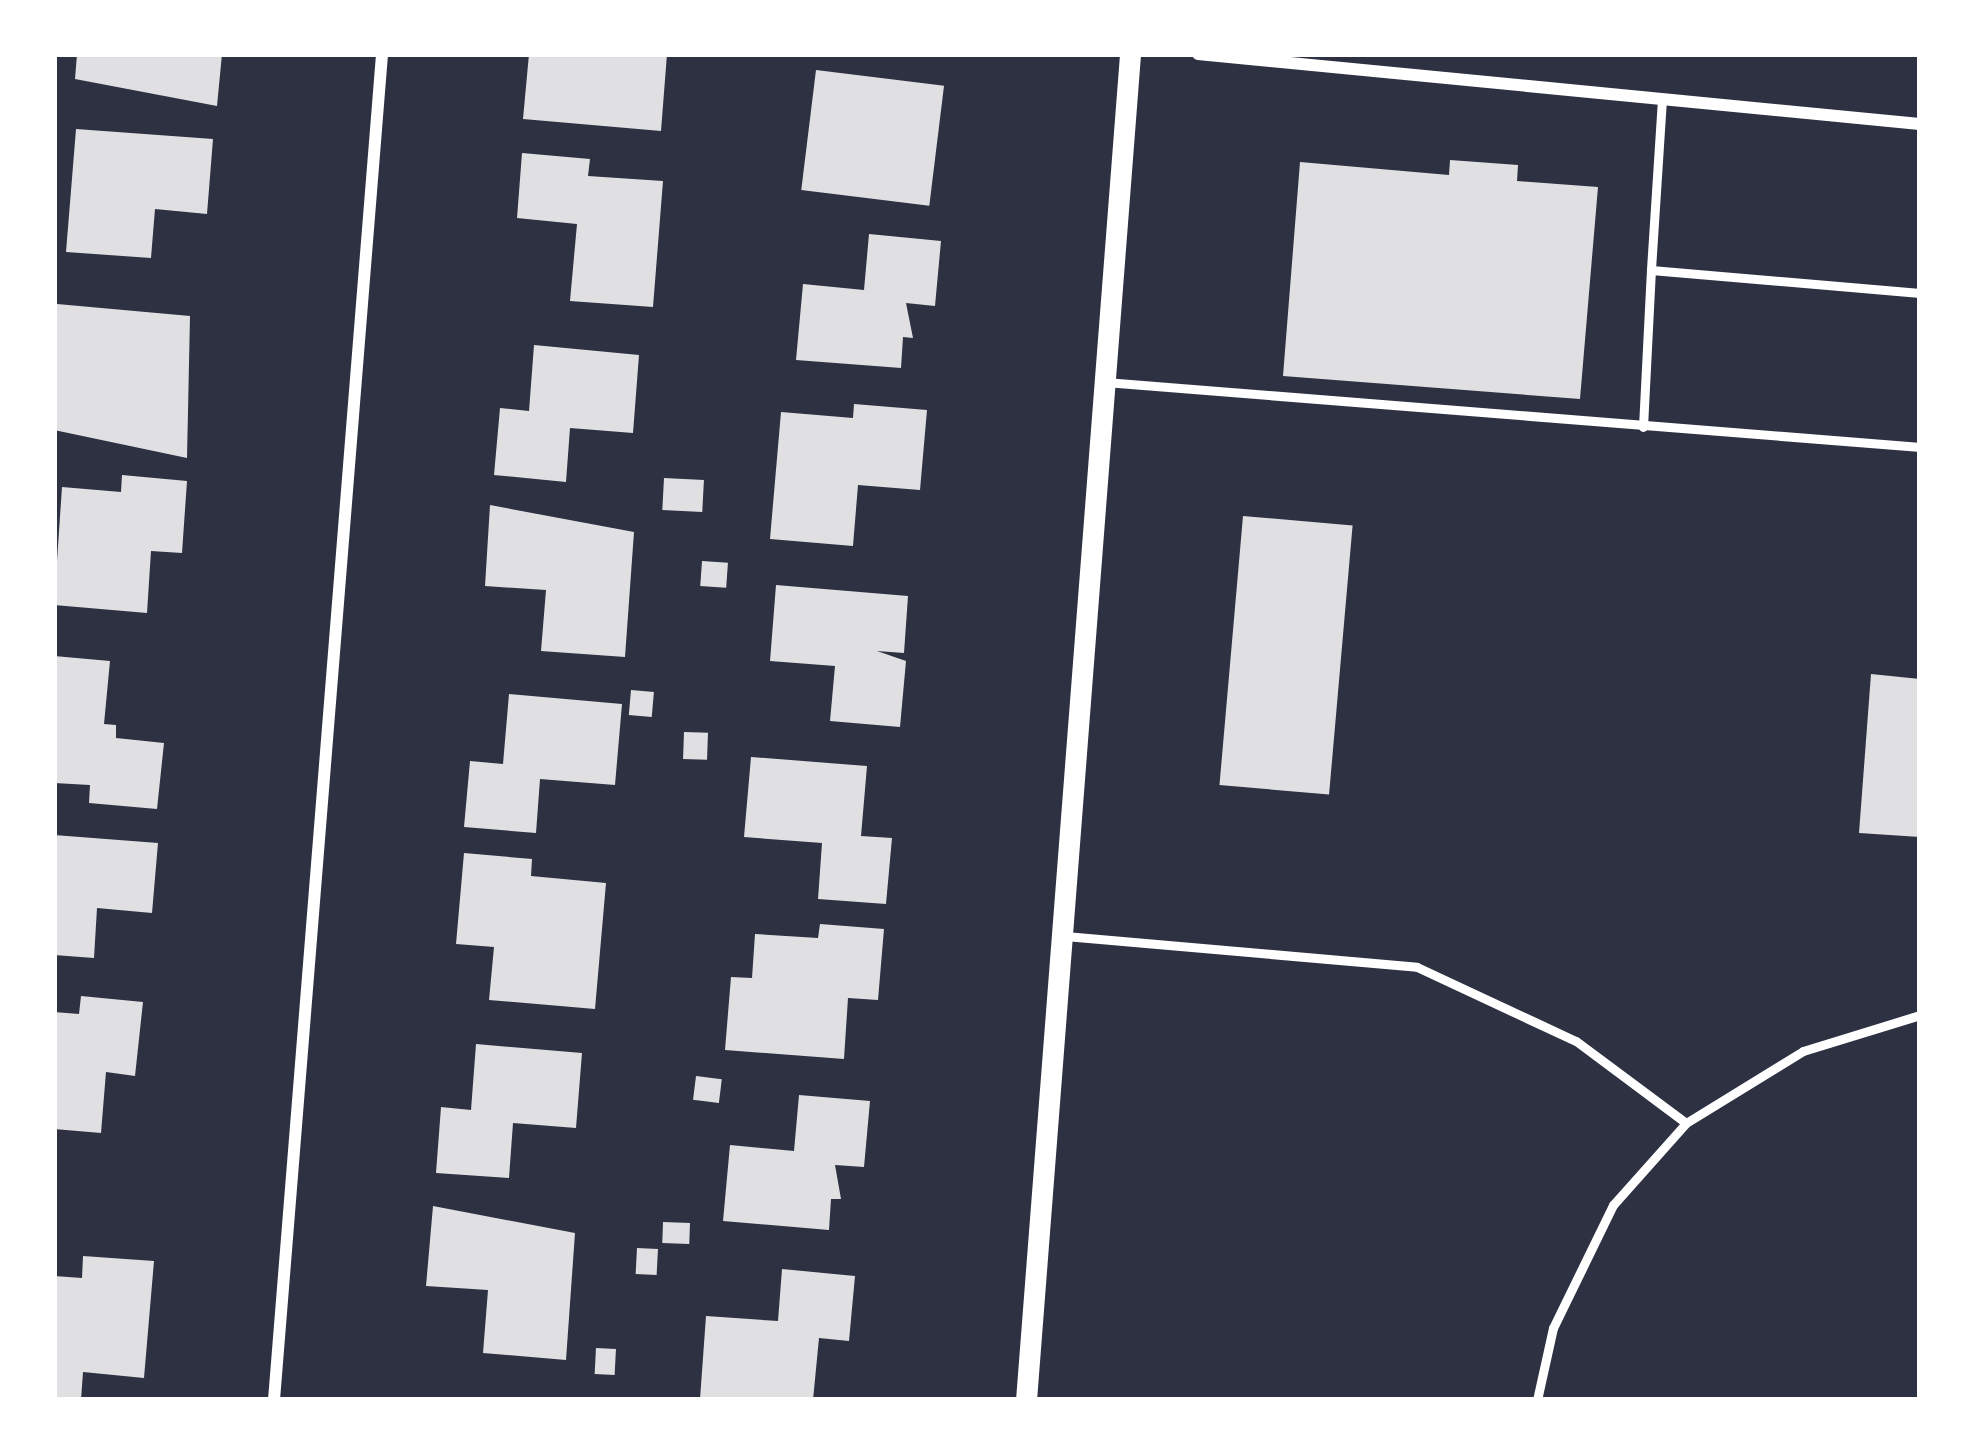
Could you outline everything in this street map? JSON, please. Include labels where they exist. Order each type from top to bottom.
[{"type":"street","points":[[274,1400],[382,54]]},
{"type":"street","points":[[1026,1400],[1130,54]]},
{"type":"street","points":[[1198,54],[1920,124]]},
{"type":"lane","points":[[1643,427],[1662,98]]},
{"type":"lane","points":[[1651,270],[1920,293]]},
{"type":"lane","points":[[1105,382],[1290,401],[1920,447]]},
{"type":"lane","points":[[1064,936],[1418,967],[1576,1041],[1686,1123]]},
{"type":"lane","points":[[1537,1400],[1553,1328],[1613,1205],[1686,1123],[1803,1051],[1920,1015]]},
{"type":"building","points":[[77,54],[222,54],[217,106],[75,79]]},
{"type":"building","points":[[529,54],[667,54],[661,131],[523,119]]},
{"type":"building","points":[[816,70],[944,86],[929,206],[801,190]]},
{"type":"building","points":[[76,129],[213,139],[207,214],[155,209],[151,258],[66,252]]},
{"type":"building","points":[[522,153],[590,159],[588,176],[663,181],[653,307],[570,301],[577,224],[517,218]]},
{"type":"building","points":[[1450,160],[1518,165],[1517,181],[1598,187],[1580,399],[1283,376],[1300,162],[1449,175]]},
{"type":"building","points":[[869,234],[941,241],[935,306],[906,303],[913,338],[903,337],[901,368],[796,360],[803,284],[864,290]]},
{"type":"building","points":[[57,304],[190,316],[187,458],[54,430]]},
{"type":"building","points":[[534,345],[639,355],[633,433],[570,428],[566,482],[494,475],[500,408],[529,411]]},
{"type":"building","points":[[854,404],[927,410],[920,490],[858,485],[853,546],[770,539],[781,412],[853,418]]},
{"type":"building","points":[[122,475],[187,481],[182,553],[151,551],[147,613],[54,605],[62,487],[121,492]]},
{"type":"building","points":[[664,478],[704,480],[702,512],[662,510]]},
{"type":"building","points":[[490,505],[634,532],[625,657],[541,651],[546,590],[485,586]]},
{"type":"building","points":[[1243,516],[1353,526],[1329,795],[1219,785]]},
{"type":"building","points":[[702,561],[728,563],[726,588],[700,586]]},
{"type":"building","points":[[776,585],[908,596],[904,653],[877,651],[906,661],[900,727],[830,721],[835,666],[770,661]]},
{"type":"building","points":[[54,656],[110,661],[104,724],[116,725],[116,738],[164,743],[157,809],[89,803],[90,785],[54,783]]},
{"type":"building","points":[[1871,674],[1920,679],[1920,837],[1859,833]]},
{"type":"building","points":[[631,690],[654,692],[652,717],[629,715]]},
{"type":"building","points":[[509,694],[622,704],[615,785],[540,779],[536,833],[464,827],[470,761],[503,764]]},
{"type":"building","points":[[684,732],[708,733],[707,760],[683,759]]},
{"type":"building","points":[[751,757],[867,766],[861,836],[892,838],[886,904],[818,899],[822,843],[744,837]]},
{"type":"building","points":[[54,835],[158,843],[152,913],[97,908],[94,958],[54,955]]},
{"type":"building","points":[[464,853],[532,859],[531,876],[606,883],[595,1009],[489,1000],[494,947],[456,944]]},
{"type":"building","points":[[820,924],[884,929],[878,1000],[848,998],[844,1059],[725,1050],[731,977],[752,978],[755,934],[818,938]]},
{"type":"building","points":[[81,996],[143,1002],[135,1076],[106,1072],[101,1133],[54,1129],[54,1012],[79,1014]]},
{"type":"building","points":[[476,1044],[582,1053],[576,1128],[513,1123],[509,1178],[436,1173],[441,1107],[471,1110]]},
{"type":"building","points":[[696,1076],[722,1079],[719,1103],[693,1100]]},
{"type":"building","points":[[799,1095],[870,1101],[864,1167],[835,1165],[841,1199],[831,1199],[829,1230],[723,1221],[730,1145],[794,1151]]},
{"type":"building","points":[[433,1206],[575,1233],[566,1360],[483,1353],[488,1290],[426,1286]]},
{"type":"building","points":[[663,1222],[690,1223],[689,1244],[662,1243]]},
{"type":"building","points":[[637,1248],[658,1249],[657,1275],[636,1274]]},
{"type":"building","points":[[83,1256],[154,1261],[144,1378],[83,1372],[81,1400],[54,1399],[54,1276],[82,1278]]},
{"type":"building","points":[[782,1269],[855,1276],[849,1341],[819,1338],[813,1400],[700,1399],[706,1316],[778,1321]]},
{"type":"building","points":[[596,1348],[616,1349],[615,1375],[595,1374]]}]
